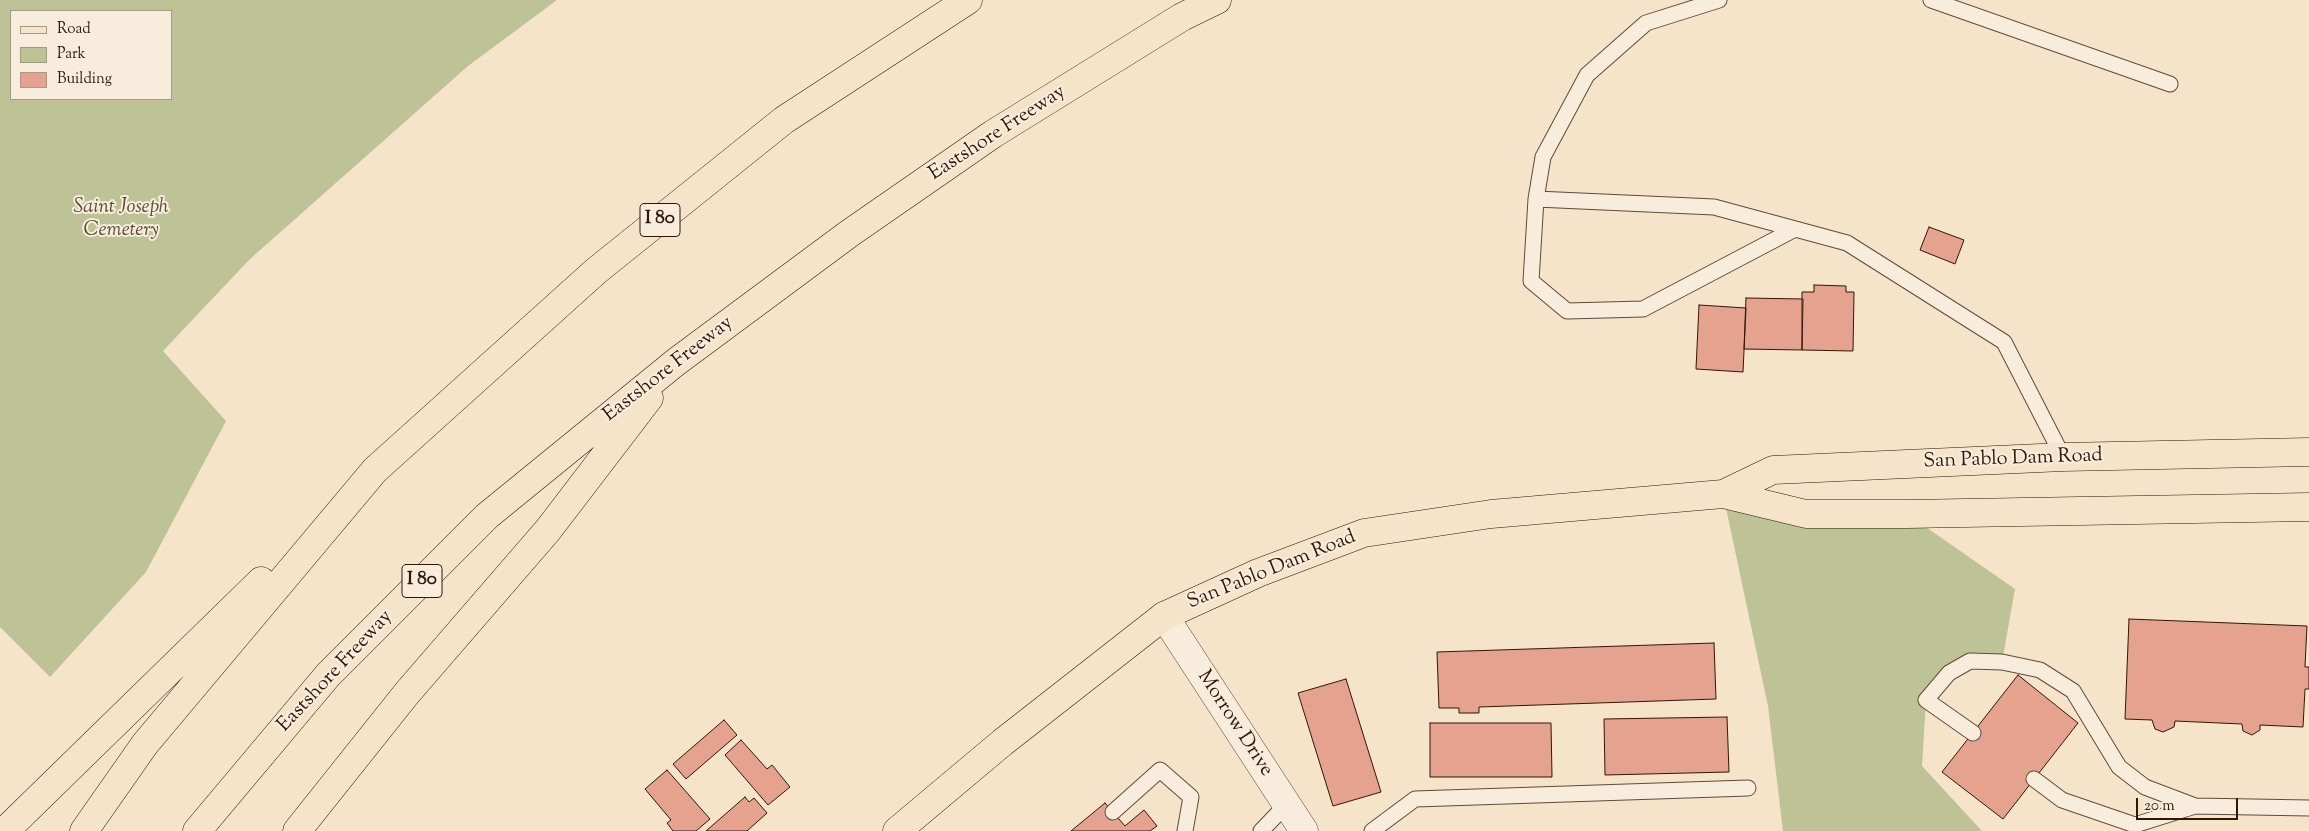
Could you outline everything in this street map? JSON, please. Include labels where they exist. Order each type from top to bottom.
[{"type":"main road","name":"I 80","points":[[84,831],[144,744],[375,470],[596,272],[784,120],[968,0]]},
{"type":"main road","name":"Eastshore Freeway","points":[[197,831],[328,675],[487,516],[676,362],[850,232],[993,134],[1182,17],[1217,0]]},
{"type":"main road","points":[[297,831],[407,693],[548,530],[676,362]]},
{"type":"main road","name":"San Pablo Dam Road","points":[[1723,494],[1773,470],[2063,457],[2309,452]]},
{"type":"main road","points":[[5,831],[375,470]]},
{"type":"main road","name":"San Pablo Dam Road","points":[[900,830],[1003,742],[1164,616],[1258,573],[1364,533],[1492,514],[1723,494],[1806,514],[2309,507]]},
{"type":"street","name":"Morrow Drive","points":[[1164,616],[1304,831]]},
{"type":"lane","points":[[1719,0],[1646,23],[1587,75],[1543,157],[1536,199],[1531,281],[1567,311],[1643,309],[1795,229]]},
{"type":"lane","points":[[1931,0],[2170,84]]},
{"type":"lane","points":[[1536,199],[1714,206],[1847,243],[2004,342],[2063,457]]},
{"type":"lane","points":[[1973,733],[1926,700],[1948,673],[1970,661],[2002,662],[2040,670],[2073,691],[2119,767],[2146,786],[2195,806]]},
{"type":"lane","points":[[1113,812],[1160,770],[1191,796],[1185,831]]},
{"type":"lane","points":[[2034,779],[2062,800],[2135,825],[2195,806],[2309,808]]},
{"type":"lane","points":[[1372,831],[1415,799],[1748,788]]},
{"type":"lane","points":[[1261,831],[1286,804]]},
{"type":"green space","name":"Saint Joseph Cemetery","points":[[0,0],[557,0],[468,66],[250,259],[163,351],[226,421],[146,572],[50,677],[0,627]]},
{"type":"green space","points":[[1723,494],[1907,514],[2015,589],[2002,662],[1970,661],[1926,700],[1922,766],[1982,831],[1783,831],[1768,706]]},
{"type":"building","points":[[1929,227],[1964,240],[1955,264],[1920,250]]},
{"type":"building","points":[[1814,285],[1846,286],[1846,292],[1854,292],[1853,351],[1802,350],[1802,292],[1814,292]]},
{"type":"building","points":[[1746,298],[1803,299],[1802,350],[1744,349]]},
{"type":"building","points":[[1699,305],[1746,308],[1743,372],[1696,369]]},
{"type":"building","points":[[2129,619],[2307,626],[2305,667],[2309,667],[2309,689],[2305,689],[2303,727],[2260,725],[2260,730],[2252,735],[2243,731],[2242,724],[2175,721],[2174,727],[2163,732],[2155,729],[2152,720],[2125,719]]},
{"type":"building","points":[[1714,643],[1716,699],[1479,707],[1479,713],[1459,713],[1459,708],[1439,708],[1437,652]]},
{"type":"building","points":[[2018,675],[2078,723],[2003,819],[1942,772]]},
{"type":"building","points":[[1346,679],[1381,792],[1333,806],[1298,693]]},
{"type":"building","points":[[1727,717],[1729,772],[1605,775],[1604,719]]},
{"type":"building","points":[[724,720],[737,735],[686,779],[673,764]]},
{"type":"building","points":[[1430,723],[1551,723],[1552,777],[1430,777]]},
{"type":"building","points":[[741,740],[767,769],[772,765],[790,787],[768,805],[725,755]]},
{"type":"building","points":[[667,770],[710,819],[696,831],[673,831],[667,823],[671,820],[645,789]]},
{"type":"building","points":[[745,797],[749,802],[754,798],[767,813],[747,831],[706,831]]},
{"type":"building","points":[[1105,803],[1125,826],[1144,810],[1157,826],[1150,831],[1071,831]]}]
